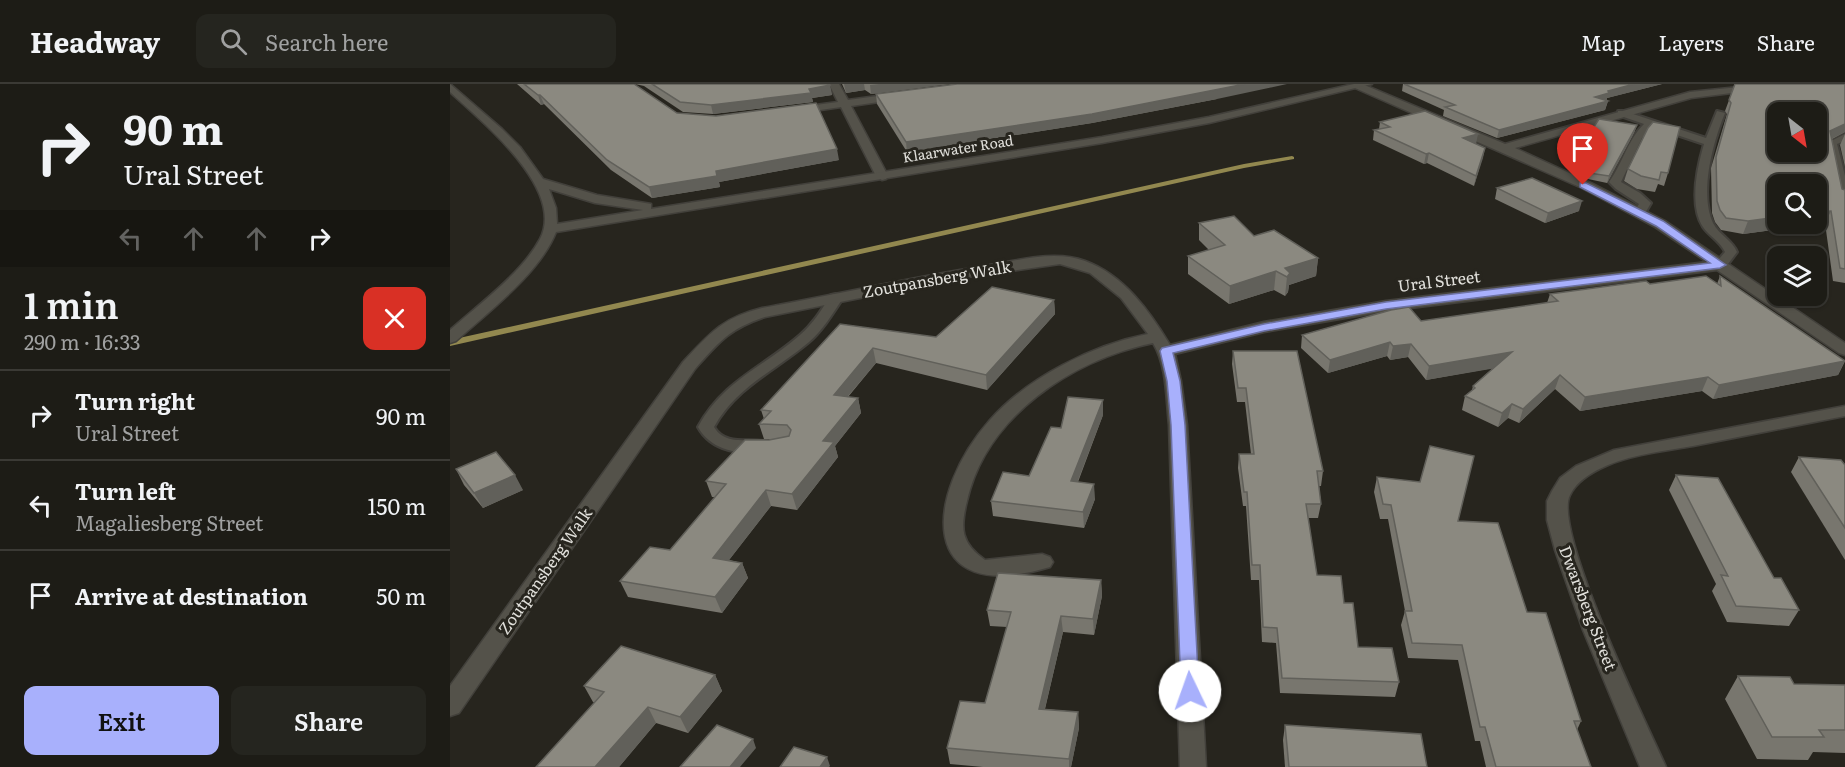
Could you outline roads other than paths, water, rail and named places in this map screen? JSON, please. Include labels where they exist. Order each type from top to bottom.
[{"type":"street","points":[[834,84],[882,176]]},
{"type":"street","points":[[1363,85],[1640,212],[1845,350]]},
{"type":"street","name":"Klaarwater Road","points":[[551,229],[1166,129],[1363,85]]},
{"type":"street","points":[[450,87],[512,148],[540,182],[546,193],[551,229],[537,253],[505,288],[450,338]]},
{"type":"street","points":[[1502,148],[1621,113],[1710,91],[1764,87]]},
{"type":"street","points":[[776,113],[912,95]]},
{"type":"street","points":[[540,182],[620,204],[678,208]]},
{"type":"street","name":"Zoutpansberg Walk","points":[[450,706],[689,366],[721,330],[740,320],[762,313],[971,273],[1060,260],[1078,263],[1109,280],[1126,295],[1145,317],[1162,344],[1173,381],[1178,425],[1193,767]]},
{"type":"street","name":"Ural Street","points":[[1042,562],[981,568],[967,560],[954,541],[953,525],[955,506],[964,477],[980,445],[1008,411],[1058,377],[1118,346],[1162,344],[1386,306],[1720,265]]},
{"type":"street","name":"Dwarsberg Street","points":[[1653,767],[1570,567],[1559,530],[1556,502],[1574,476],[1587,467],[1621,454],[1845,411]]},
{"type":"lane","points":[[1621,113],[1708,142]]},
{"type":"lane","points":[[1720,113],[1708,142],[1703,178],[1706,221],[1710,228],[1730,247],[1731,252],[1720,265]]},
{"type":"lane","points":[[1640,212],[1645,203],[1615,182],[1620,176],[1637,137],[1652,123]]},
{"type":"lane","points":[[1845,137],[1832,143],[1845,200]]},
{"type":"lane","points":[[773,446],[725,445],[714,440],[706,427],[722,400],[804,338],[819,323],[836,298]]},
{"type":"waterway","points":[[450,343],[1244,166],[1292,158]]}]
